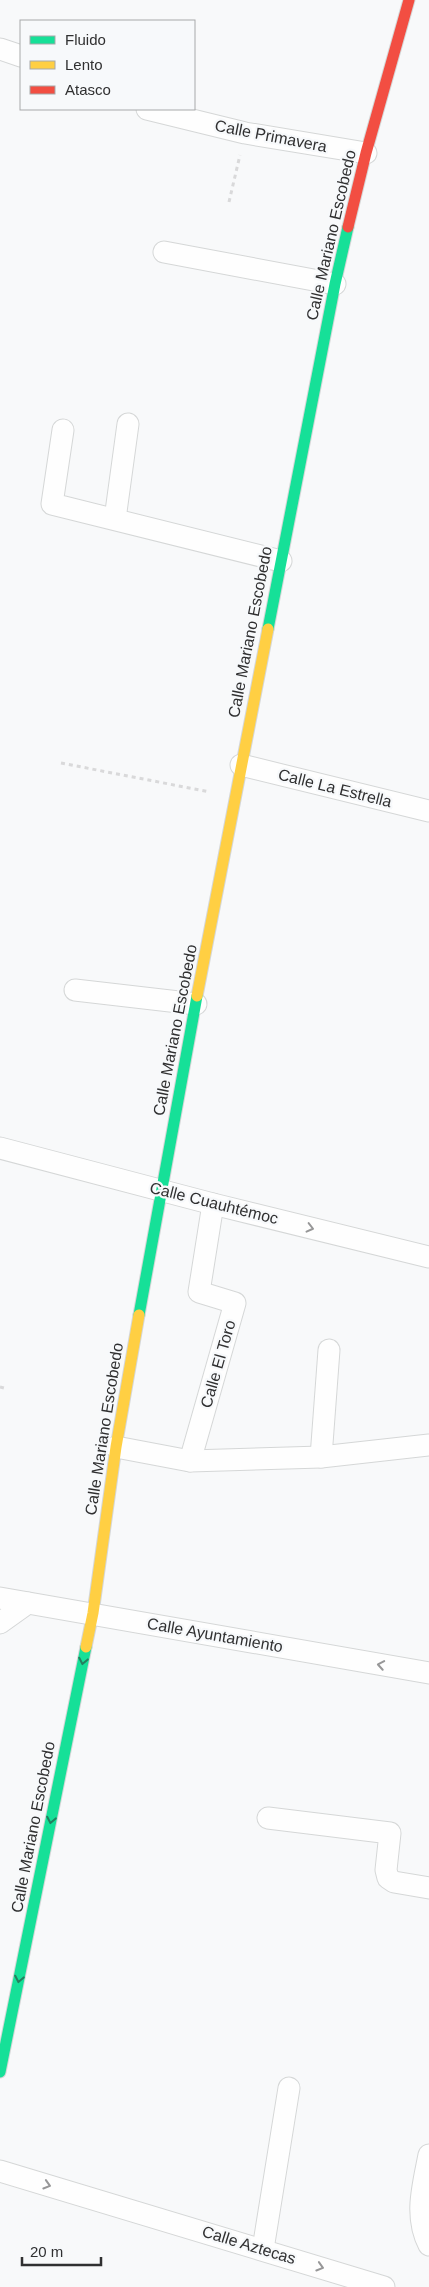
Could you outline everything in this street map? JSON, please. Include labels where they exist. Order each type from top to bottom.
[{"type":"street","name":"Calle Mariano Escobedo","points":[[0,2072],[93,1613],[116,1447],[161,1190],[235,796],[335,284],[366,154],[409,0]]},
{"type":"street","points":[[0,49],[20,56]]},
{"type":"street","name":"Calle Primavera","points":[[151,110],[244,133],[366,154]]},
{"type":"street","points":[[164,252],[335,284]]},
{"type":"street","points":[[115,518],[128,424]]},
{"type":"street","points":[[63,430],[52,504],[115,518],[281,561]]},
{"type":"street","name":"Calle La Estrella","points":[[241,765],[429,811]]},
{"type":"street","points":[[76,990],[196,1004]]},
{"type":"street","name":"Calle Cuauhtémoc","points":[[0,1148],[213,1204],[429,1257]]},
{"type":"street","name":"Calle El Toro","points":[[190,1461],[235,1303],[199,1292],[213,1204]]},
{"type":"street","points":[[321,1457],[330,1350]]},
{"type":"street","points":[[116,1447],[190,1461],[321,1457],[429,1445]]},
{"type":"street","name":"Calle Ayuntamiento","points":[[0,1598],[429,1673]]},
{"type":"street","points":[[0,1623],[28,1603]]},
{"type":"street","points":[[268,1818],[390,1833],[386,1870],[388,1878],[394,1882],[429,1888]]},
{"type":"street","points":[[263,2249],[289,2088]]},
{"type":"street","points":[[429,2155],[420,2206],[423,2233],[429,2245]]},
{"type":"street","name":"Calle Aztecas","points":[[0,2171],[384,2287]]},
{"type":"path","points":[[230,202],[244,133]]},
{"type":"path","points":[[61,763],[235,796]]},
{"type":"traffic: fast","points":[[268,629],[335,284],[348,227]]},
{"type":"traffic: fast","points":[[139,1315],[197,996]]},
{"type":"traffic: fast","points":[[0,2072],[86,1647]]},
{"type":"traffic: slow","points":[[197,996],[268,629]]},
{"type":"traffic: slow","points":[[86,1647],[93,1613],[116,1447],[139,1315]]},
{"type":"traffic: jam","points":[[348,227],[366,153],[409,0]]}]
